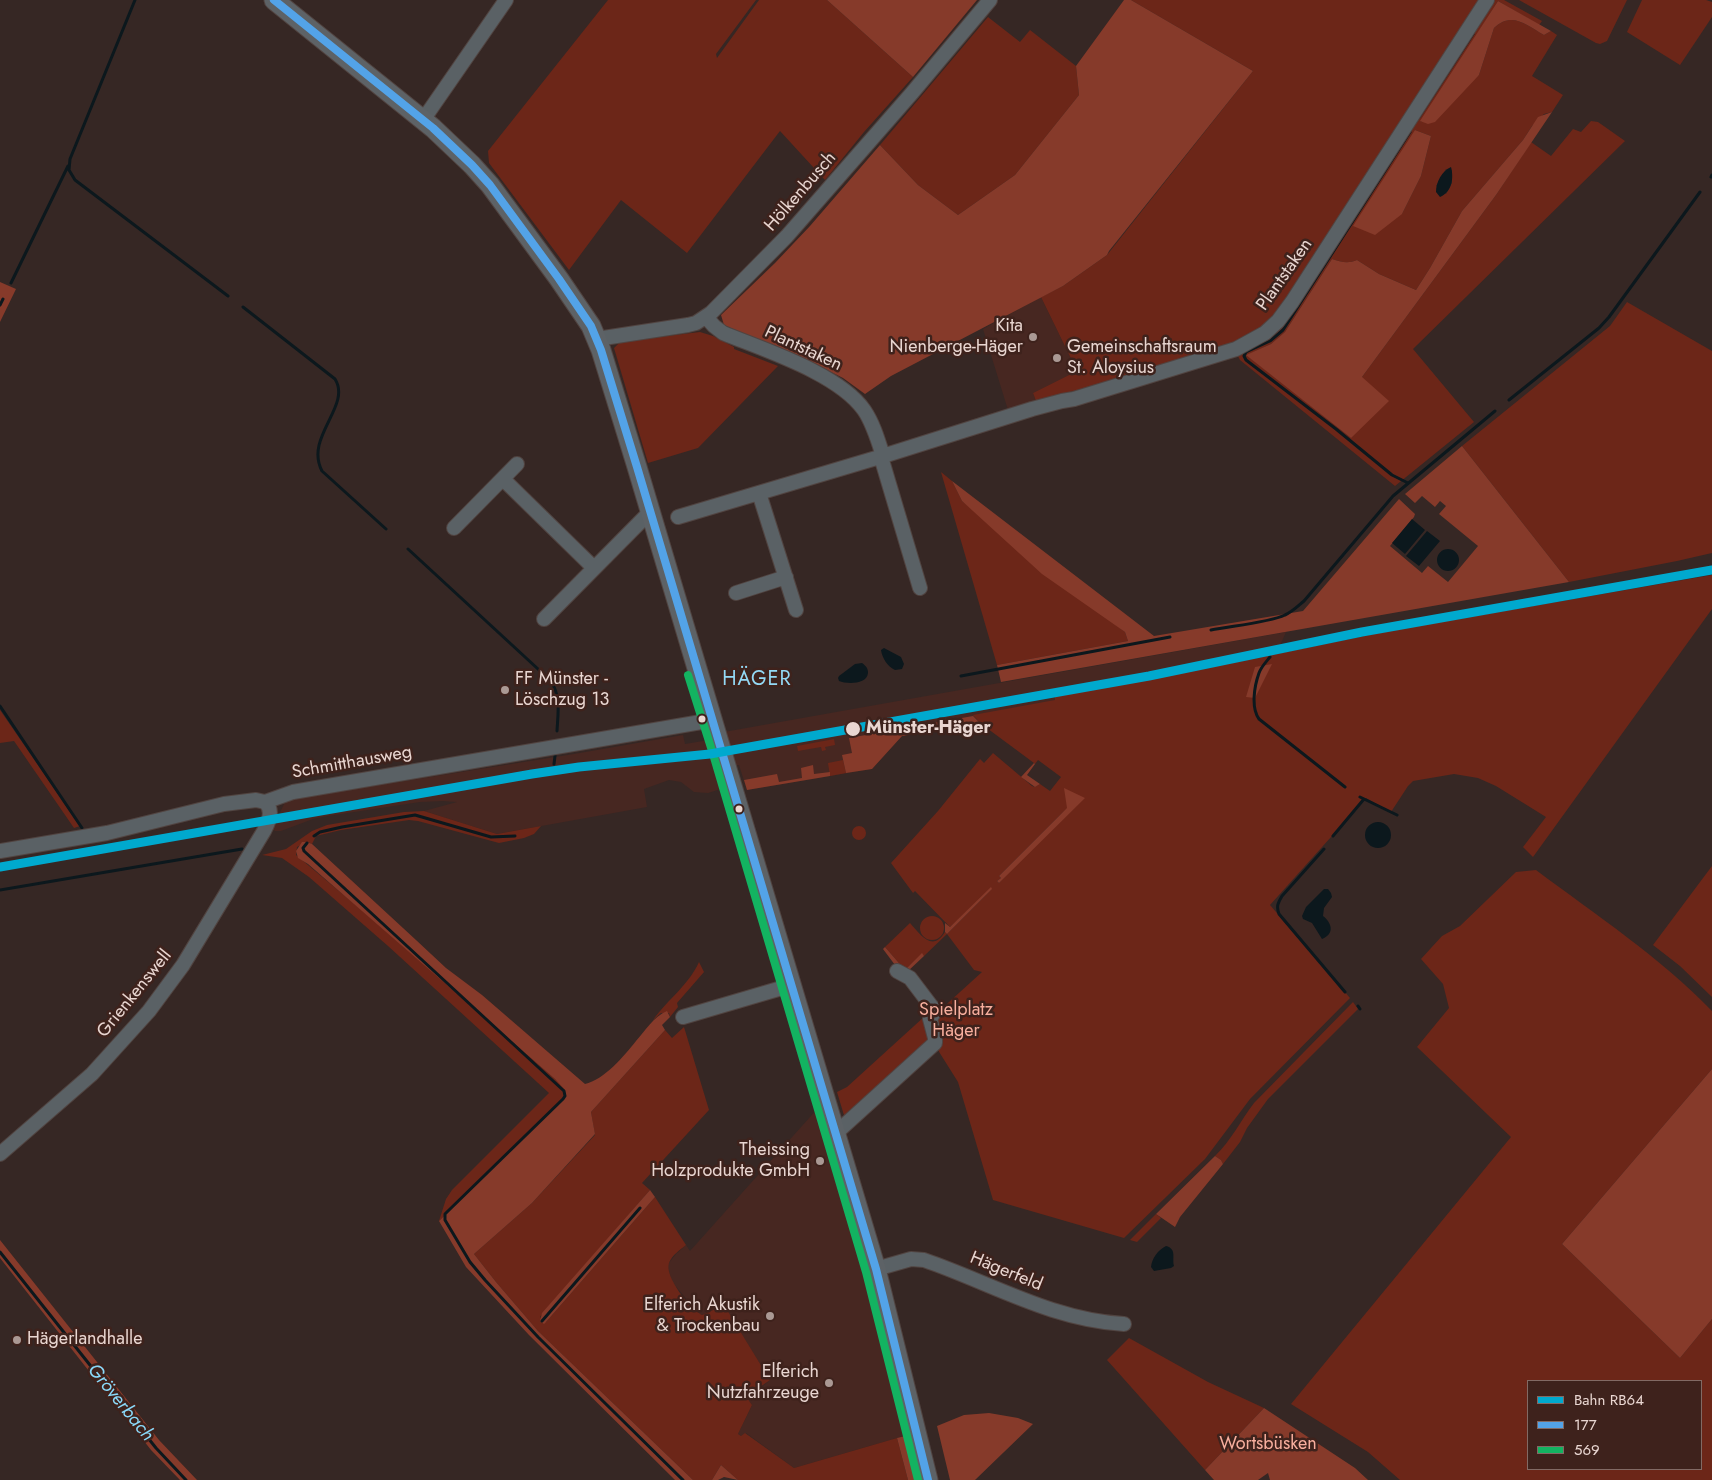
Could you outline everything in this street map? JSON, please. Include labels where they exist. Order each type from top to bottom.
[{"type":"main road","points":[[274,0],[423,120],[460,153],[490,185],[576,303],[597,339],[713,720],[876,1269],[928,1480]]},
{"type":"street","points":[[423,120],[506,0]]},
{"type":"street","name":"Hölkenbusch","points":[[597,339],[688,325],[706,317],[787,236],[912,93],[990,0]]},
{"type":"street","name":"Plantstaken","points":[[678,517],[1220,354],[1249,343],[1265,333],[1278,321],[1292,302],[1487,0]]},
{"type":"street","name":"Plantstaken","points":[[706,317],[723,333],[808,369],[842,388],[857,401],[869,418],[882,456],[920,588]]},
{"type":"street","points":[[454,528],[517,464]]},
{"type":"street","points":[[503,479],[594,568]]},
{"type":"street","points":[[759,493],[796,610]]},
{"type":"street","points":[[544,619],[645,517],[651,514]]},
{"type":"street","points":[[736,592],[786,577]]},
{"type":"street","name":"Schmitthausweg","points":[[0,851],[107,833],[224,804],[256,800],[265,802],[292,792],[713,720]]},
{"type":"street","name":"Grienkenswell","points":[[0,1154],[92,1074],[164,992],[183,965],[264,831],[269,821],[270,811],[269,806],[265,802]]},
{"type":"street","points":[[836,1134],[935,1043],[930,1019],[935,1011],[910,978],[897,971]]},
{"type":"street","points":[[683,1017],[792,985]]},
{"type":"street","name":"Hägerfeld","points":[[876,1269],[911,1259],[924,1260],[1055,1312],[1124,1324]]},
{"type":"shaded area","points":[[1451,167],[1450,188],[1440,197],[1436,192],[1438,181],[1442,174]]},
{"type":"shaded area","points":[[1041,297],[1077,371],[1033,393],[1036,401],[1008,410],[983,329]]},
{"type":"shaded area","points":[[1412,519],[1425,530],[1405,554],[1392,543]]},
{"type":"shaded area","points":[[1427,531],[1440,541],[1419,566],[1406,556]]},
{"type":"shaded area","points":[[1448,549],[1458,556],[1459,560],[1452,570],[1448,571],[1438,564],[1437,560],[1444,550]]},
{"type":"shaded area","points":[[1286,632],[1272,664],[975,717],[980,723],[902,736],[872,769],[747,790],[739,765],[718,769],[724,788],[708,793],[694,792],[681,782],[669,780],[644,789],[647,807],[497,834],[424,811],[457,802],[443,801],[420,802],[328,816],[313,819],[281,831],[272,829],[286,800],[683,735],[685,744],[709,740],[707,735]]},
{"type":"shaded area","points":[[884,648],[901,657],[904,664],[902,669],[892,669],[884,659],[881,650]]},
{"type":"shaded area","points":[[862,663],[868,671],[867,677],[864,680],[851,683],[839,681],[839,676],[855,664]]},
{"type":"shaded area","points":[[1378,822],[1387,826],[1391,835],[1387,844],[1378,848],[1369,844],[1365,835],[1369,826]]},
{"type":"shaded area","points":[[1324,889],[1328,889],[1332,897],[1324,908],[1323,916],[1331,928],[1329,934],[1322,939],[1312,923],[1303,919],[1302,916],[1306,907]]},
{"type":"shaded area","points":[[819,1107],[864,1261],[911,1434],[794,1468],[746,1433],[741,1436],[738,1434],[752,1405],[747,1399],[770,1380],[723,1305],[702,1315],[699,1314],[673,1283],[668,1270],[668,1264],[686,1245],[690,1251]]},
{"type":"shaded area","points":[[1166,1246],[1173,1251],[1174,1266],[1154,1271],[1151,1267],[1154,1257]]},
{"type":"green space","points":[[608,0],[756,0],[716,54],[717,58],[759,0],[827,0],[913,77],[864,132],[825,180],[780,131],[687,253],[621,200],[569,270],[489,163],[488,151]]},
{"type":"green space","points":[[827,0],[977,0],[913,77]]},
{"type":"green space","points":[[1124,0],[1131,0],[1253,71],[1107,255],[1063,286],[891,376],[865,394],[843,378],[827,370],[724,325],[721,315],[810,226],[880,145],[918,185],[958,215],[1015,175],[1079,95],[1076,66]]},
{"type":"green space","points":[[1131,0],[1482,0],[1282,309],[1250,337],[1156,369],[1036,401],[1033,393],[1077,371],[1041,297],[1063,286],[1107,255],[1253,71]]},
{"type":"green space","points":[[1504,0],[1542,21],[1539,25],[1498,1],[1421,122],[1479,75],[1494,28],[1501,23],[1513,20],[1519,21],[1544,35],[1551,31],[1557,35],[1532,76],[1563,95],[1552,112],[1544,114],[1532,126],[1523,140],[1462,211],[1416,290],[1379,274],[1357,260],[1344,262],[1332,259],[1285,332],[1271,344],[1247,355],[1351,438],[1362,377],[1496,195],[1531,142],[1551,156],[1573,129],[1581,132],[1591,121],[1598,122],[1625,141],[1413,349],[1474,422],[1395,486],[1240,360],[1237,354],[1257,341],[1490,2]],"holes":[[[1415,130],[1431,136],[1421,176],[1402,214]],[[1446,169],[1452,170],[1452,183],[1446,194],[1436,186]]]},
{"type":"green space","points":[[1519,0],[1627,0],[1607,41],[1600,44]]},
{"type":"green space","points":[[1642,0],[1706,0],[1712,2],[1712,17],[1680,65],[1627,32]]},
{"type":"green space","points":[[1498,1],[1551,31],[1544,35],[1519,21],[1513,20],[1501,23],[1494,28],[1479,75],[1435,122],[1428,124],[1420,121]]},
{"type":"green space","points":[[988,17],[1020,42],[1030,30],[1076,66],[1079,95],[1015,175],[958,215],[918,185],[880,145]]},
{"type":"green space","points":[[1552,112],[1496,195],[1362,377],[1389,401],[1351,438],[1246,355],[1271,344],[1285,332],[1332,259],[1345,262],[1357,260],[1379,274],[1416,290],[1462,211],[1523,140],[1538,117]]},
{"type":"green space","points":[[1415,130],[1431,136],[1421,176],[1402,214],[1375,235],[1353,226]]},
{"type":"green space","points":[[0,282],[16,289],[0,322]]},
{"type":"green space","points":[[1627,302],[1712,351],[1712,553],[1569,582],[1462,446],[1610,326]]},
{"type":"green space","points":[[700,332],[713,336],[734,347],[734,349],[778,366],[698,448],[648,463],[614,348],[619,343],[625,341]]},
{"type":"green space","points":[[1462,446],[1569,582],[1001,682],[997,665],[1128,641],[1125,632],[1042,574],[962,501],[952,481],[1154,636],[1303,611],[1399,499],[1415,514],[1390,546],[1422,573],[1428,566],[1448,582],[1478,546],[1439,514],[1446,506],[1440,501],[1435,507],[1422,496],[1415,503],[1405,494]]},
{"type":"green space","points":[[941,472],[952,481],[962,501],[1125,632],[1128,641],[997,665]]},
{"type":"green space","name":"Spielplatz Häger","points":[[1712,575],[1712,609],[1533,857],[1523,847],[1546,817],[1496,786],[1478,778],[1454,774],[1413,781],[1391,812],[1366,798],[1270,905],[1350,998],[1250,1099],[1205,1159],[1124,1238],[993,1200],[958,1082],[936,1047],[935,1026],[938,1012],[982,972],[974,970],[947,934],[992,889],[950,927],[915,891],[913,893],[891,863],[938,811],[980,759],[984,763],[993,753],[1032,786],[1035,787],[1040,784],[1050,791],[1061,777],[1038,760],[1035,764],[980,723],[973,715],[1055,700],[1055,697],[1389,631]],"holes":[[[1067,808],[999,883],[997,881],[1001,878],[999,876]]]},
{"type":"green space","points":[[1272,664],[1255,698],[1246,697],[1255,667]]},
{"type":"green space","points":[[0,710],[80,826],[74,828],[14,741],[0,743]]},
{"type":"green space","points":[[973,716],[980,723],[902,736],[872,769],[846,773],[842,755],[852,753],[849,738]]},
{"type":"green space","points":[[834,739],[835,745],[825,747],[826,750],[822,751],[821,747],[798,751],[797,746]]},
{"type":"green space","points":[[843,760],[846,773],[830,776],[828,763]]},
{"type":"green space","points":[[1034,763],[1027,775],[1040,784],[1035,787],[1021,777]]},
{"type":"green space","points":[[813,765],[814,774],[830,772],[830,776],[747,790],[744,780],[777,774],[779,782],[802,778],[801,768]]},
{"type":"green space","points":[[1064,788],[1085,798],[999,883],[997,881],[1001,878],[999,876],[1067,808]]},
{"type":"green space","points":[[424,811],[497,834],[541,826],[534,834],[499,843],[409,820],[341,830],[316,836],[312,844],[307,842],[297,847],[296,855],[382,927],[563,1086],[565,1091],[565,1096],[439,1221],[446,1199],[452,1190],[549,1093],[388,946],[309,877],[282,858],[262,855],[286,849],[312,831],[327,825],[404,812]]},
{"type":"green space","points":[[859,826],[864,828],[866,833],[864,838],[859,840],[854,838],[852,833],[854,828]]},
{"type":"green space","points":[[302,842],[312,844],[446,968],[482,995],[585,1084],[599,1078],[613,1067],[654,1020],[667,1011],[670,1017],[662,1025],[665,1030],[591,1112],[595,1134],[532,1203],[474,1254],[538,1331],[693,1480],[675,1480],[529,1335],[466,1267],[439,1221],[565,1096],[565,1090],[555,1079],[308,864],[298,858],[296,851]]},
{"type":"green space","points":[[1712,866],[1712,997],[1680,966],[1653,945]]},
{"type":"green space","points":[[1536,870],[1649,955],[1692,991],[1712,1011],[1712,1069],[1562,1244],[1680,1358],[1712,1319],[1712,1480],[1400,1480],[1368,1452],[1291,1404],[1511,1137],[1417,1047],[1449,1008],[1443,984],[1421,959],[1442,936],[1460,926],[1516,872]]},
{"type":"green space","points":[[991,887],[992,889],[947,934],[945,932],[945,923],[950,927]]},
{"type":"green space","points":[[932,916],[940,920],[944,928],[940,936],[932,940],[924,936],[920,928],[924,920]]},
{"type":"green space","points":[[910,923],[926,940],[935,941],[945,932],[947,934],[924,956],[922,954],[905,970],[885,947]]},
{"type":"green space","points":[[885,947],[905,970],[922,953],[924,956],[907,972],[898,969],[883,949]]},
{"type":"green space","points":[[699,962],[704,972],[677,1003],[678,1007],[670,1017],[669,1013],[661,1013],[653,1020],[684,985]]},
{"type":"green space","points":[[1353,1002],[1358,1009],[1268,1099],[1223,1164],[1215,1156],[1231,1137],[1254,1103]]},
{"type":"green space","points":[[925,1016],[933,1041],[846,1122],[837,1092],[847,1087]]},
{"type":"green space","points":[[684,1027],[709,1110],[642,1183],[650,1190],[540,1317],[546,1322],[655,1197],[686,1245],[670,1260],[668,1269],[679,1292],[702,1315],[724,1305],[770,1380],[747,1398],[752,1405],[738,1434],[741,1436],[745,1433],[794,1468],[897,1438],[908,1480],[738,1480],[721,1465],[712,1480],[693,1480],[538,1331],[474,1254],[532,1203],[595,1135],[591,1112],[665,1030],[672,1038]]},
{"type":"green space","points":[[1712,1069],[1712,1319],[1680,1358],[1562,1244]]},
{"type":"green space","points":[[1215,1156],[1223,1164],[1180,1217],[1175,1227],[1156,1214]]},
{"type":"green space","points":[[650,1190],[655,1197],[546,1322],[544,1324],[540,1321],[542,1313]]},
{"type":"green space","points":[[1156,1214],[1161,1218],[1137,1242],[1130,1240]]},
{"type":"green space","points":[[0,1240],[159,1440],[197,1480],[180,1480],[151,1450],[0,1258]]},
{"type":"green space","points":[[1129,1338],[1208,1382],[1264,1408],[1205,1470],[1107,1360]]},
{"type":"green space","name":"Wortsbüsken","points":[[1264,1408],[1355,1468],[1368,1480],[1270,1480],[1268,1473],[1258,1480],[1214,1480],[1205,1470]]},
{"type":"green space","points":[[989,1413],[1018,1418],[1033,1424],[975,1480],[950,1480],[937,1426],[964,1415]]},
{"type":"green space","points":[[909,1435],[920,1480],[916,1480],[905,1436]]},
{"type":"green space","points":[[905,1436],[916,1480],[908,1480],[897,1438]]},
{"type":"green space","points":[[721,1465],[738,1480],[724,1477],[712,1480]]},
{"type":"waterway","points":[[135,0],[70,159],[69,170],[75,180],[228,296]]},
{"type":"waterway","points":[[1419,117],[1473,34]]},
{"type":"waterway","points":[[1408,483],[1392,475],[1246,360],[1244,356],[1246,352],[1270,341],[1283,330],[1410,132]]},
{"type":"waterway","points":[[11,283],[68,166]]},
{"type":"waterway","points":[[1509,400],[1599,328],[1700,192]]},
{"type":"waterway","points":[[0,305],[3,299]]},
{"type":"waterway","points":[[243,307],[335,379],[339,389],[338,400],[319,446],[318,458],[322,471],[386,529]]},
{"type":"waterway","points":[[1211,630],[1278,618],[1295,609],[1304,601],[1393,496],[1495,411]]},
{"type":"waterway","points":[[408,549],[551,681],[558,699],[557,731]]},
{"type":"waterway","points":[[961,676],[1170,637]]},
{"type":"waterway","points":[[1270,657],[1260,671],[1256,685],[1254,697],[1256,714],[1259,719],[1345,787]]},
{"type":"waterway","points":[[0,706],[82,828]]},
{"type":"waterway","points":[[554,764],[555,756]]},
{"type":"waterway","points":[[1360,797],[1397,815]]},
{"type":"waterway","points":[[1333,836],[1364,799]]},
{"type":"waterway","points":[[314,836],[320,832],[342,827],[415,815],[491,837],[515,836]]},
{"type":"waterway","points":[[307,843],[303,848],[304,851],[564,1091],[565,1096],[563,1099],[445,1214],[445,1220],[470,1262],[485,1280],[538,1337],[683,1480]]},
{"type":"waterway","points":[[0,890],[242,849]]},
{"type":"waterway","points":[[1324,849],[1282,896],[1278,909],[1279,914],[1345,992]]},
{"type":"waterway","points":[[542,1321],[640,1208]]},
{"type":"waterway","name":"Gröverbach","points":[[0,1252],[156,1448],[186,1480]]},
{"type":"rail line","name":"RB64","points":[[0,867],[532,774],[579,767],[710,754],[1149,676],[1362,632],[1712,570]]},
{"type":"transit line","name":"177","points":[[274,0],[433,128],[472,165],[490,185],[591,326],[601,350],[637,467],[876,1269],[928,1480]]},
{"type":"transit line","name":"569","points":[[688,675],[866,1272],[918,1480]]},
{"type":"place","name":"Kita Nienberge-Häger","points":[[1033,337]]},
{"type":"place","name":"Gemeinschaftsraum St. Aloysius","points":[[1057,358]]},
{"type":"place","name":"FF Münster - Löschzug 13","points":[[505,690]]},
{"type":"place","name":"Münster-Häger","points":[[853,729]]},
{"type":"place","name":"Theissing Holzprodukte GmbH","points":[[820,1161]]},
{"type":"place","name":"Elferich Akustik & Trockenbau","points":[[770,1316]]},
{"type":"place","name":"Hägerlandhalle","points":[[17,1340]]},
{"type":"place","name":"Elferich Nutzfahrzeuge","points":[[829,1383]]},
{"type":"district","name":"HÄGER","points":[[757,680]]}]
